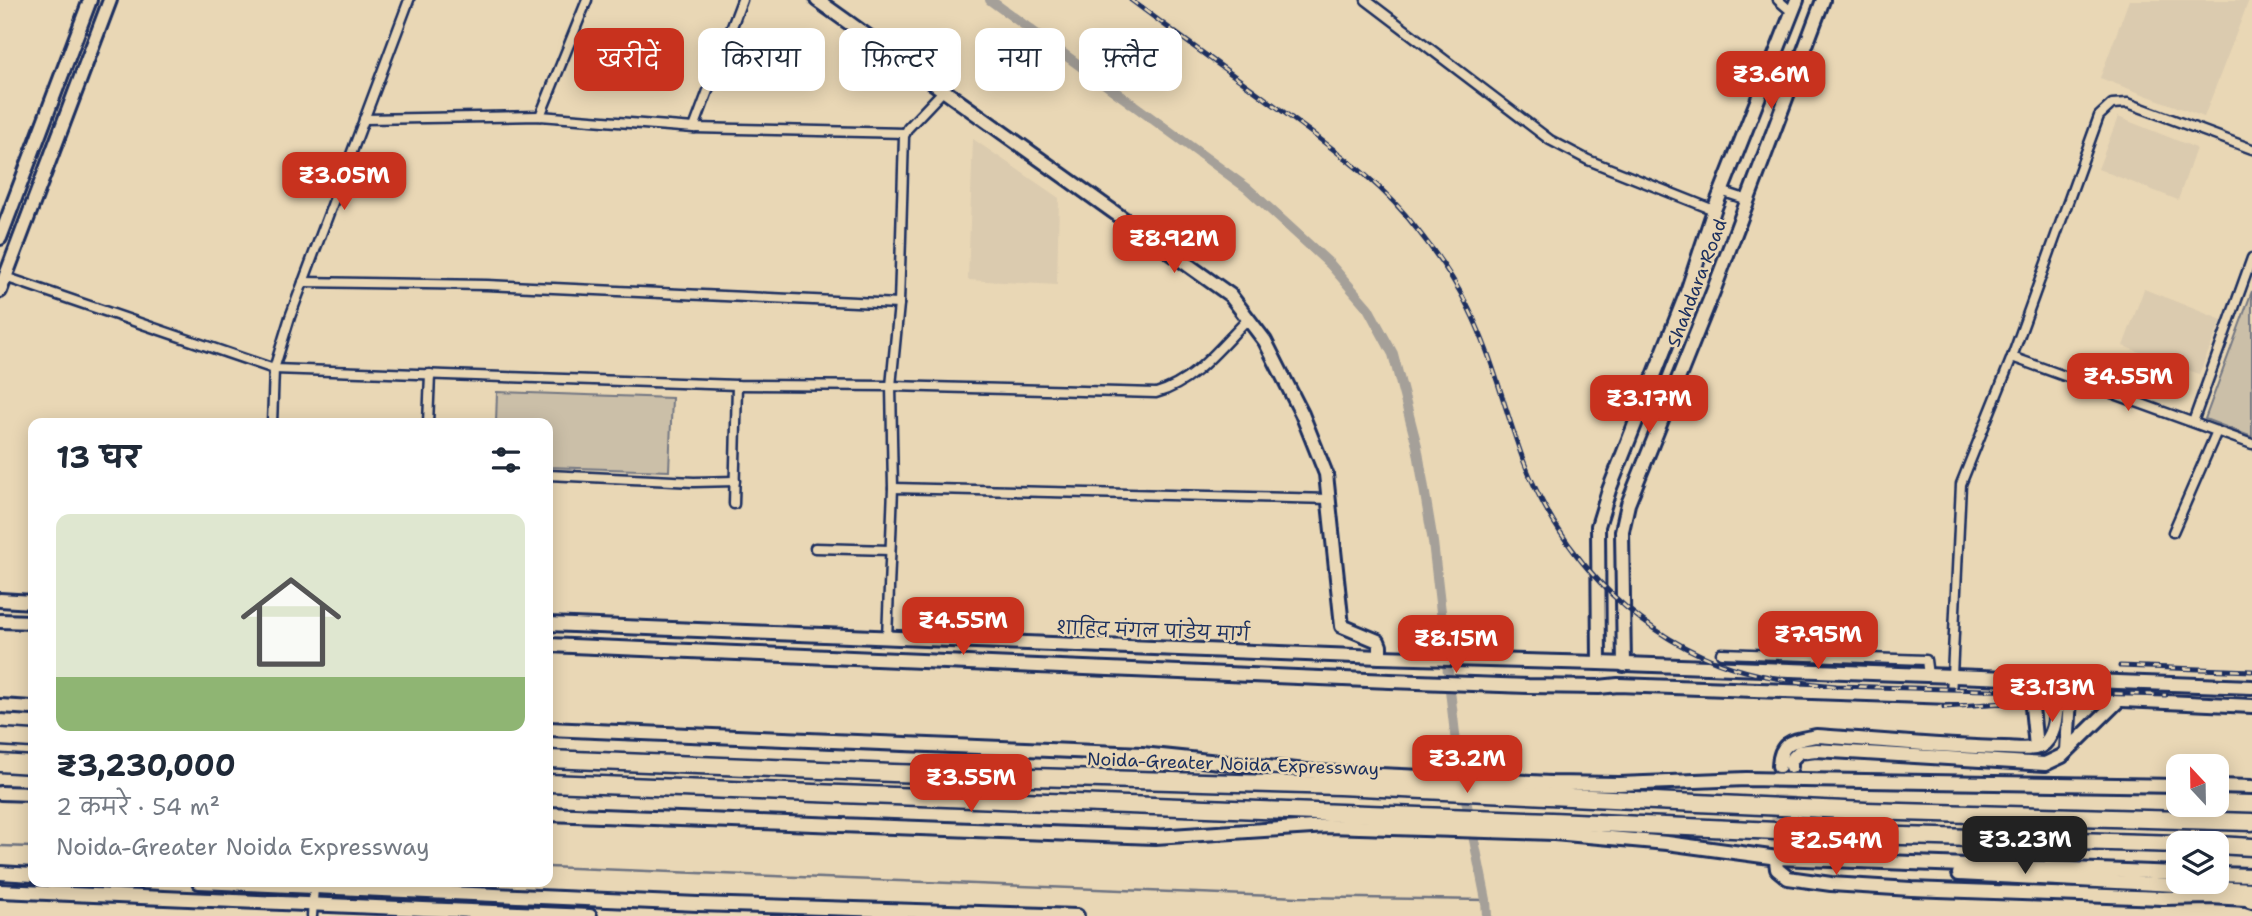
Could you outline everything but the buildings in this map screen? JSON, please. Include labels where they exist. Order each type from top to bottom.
[{"type":"highway","points":[[0,737],[28,739]]},
{"type":"highway","name":"Noida-Greater Noida Expressway","points":[[553,759],[893,773],[1387,782],[1551,789],[1866,811],[2252,822]]},
{"type":"highway","points":[[0,763],[28,765]]},
{"type":"highway","points":[[553,783],[1392,822],[2166,844]]},
{"type":"highway","points":[[2229,846],[2252,847]]},
{"type":"street","points":[[0,238],[90,0]]},
{"type":"street","points":[[0,291],[110,0]]},
{"type":"street","points":[[272,418],[274,369],[303,282],[409,0]]},
{"type":"street","points":[[540,116],[587,0]]},
{"type":"street","points":[[694,128],[742,0]]},
{"type":"street","points":[[817,0],[857,28]]},
{"type":"street","points":[[1366,0],[1550,140],[1596,163],[1714,210]]},
{"type":"street","points":[[1778,0],[1794,6]]},
{"type":"street","name":"Shahdara Road","points":[[1624,665],[1622,531],[1628,504],[1748,200],[1823,0]]},
{"type":"street","name":"Shahdara Road","points":[[1599,663],[1598,526],[1609,490],[1687,292],[1721,191],[1794,6]]},
{"type":"street","points":[[887,638],[893,488],[891,386],[899,304],[905,133],[943,91]]},
{"type":"street","points":[[945,91],[1230,295],[1265,341],[1302,414],[1326,474],[1342,626],[1378,641],[1384,657]]},
{"type":"street","points":[[1951,697],[1961,484],[2012,357],[2099,116],[2112,104],[2128,103],[2252,149]]},
{"type":"street","points":[[364,119],[540,116],[694,128],[905,133]]},
{"type":"street","points":[[1721,191],[1748,200]]},
{"type":"street","points":[[2193,422],[2252,258]]},
{"type":"street","points":[[5,277],[274,369],[737,385],[1156,393],[1171,389],[1195,372],[1248,319]]},
{"type":"street","points":[[303,282],[487,285],[899,304]]},
{"type":"street","points":[[2012,357],[2252,444]]},
{"type":"street","points":[[428,418],[430,374]]},
{"type":"street","points":[[734,504],[737,385]]},
{"type":"street","points":[[2173,532],[2217,430]]},
{"type":"street","points":[[553,475],[694,482],[735,481]]},
{"type":"street","points":[[893,488],[1330,499]]},
{"type":"street","points":[[815,548],[890,550]]},
{"type":"street","points":[[0,600],[28,601]]},
{"type":"street","points":[[0,621],[28,622]]},
{"type":"street","name":"शाहिद मंगल पांडेय मार्ग","points":[[553,624],[1242,652],[2252,687]]},
{"type":"street","points":[[553,645],[1528,686],[1618,685],[1951,697],[2064,697],[2252,706]]},
{"type":"street","points":[[1239,674],[1242,652]]},
{"type":"street","points":[[1721,653],[1926,660],[1928,675]]},
{"type":"street","points":[[2031,697],[2036,747]]},
{"type":"street","points":[[2064,697],[2049,738],[2043,745],[2036,747],[1982,748],[1816,736],[1790,742],[1780,754],[1785,766],[1799,752],[1816,750],[2045,764],[2063,756],[2119,699]]},
{"type":"street","points":[[2064,697],[2067,751]]},
{"type":"street","points":[[0,706],[28,708]]},
{"type":"street","points":[[553,729],[1142,754],[1387,782]]},
{"type":"street","points":[[1551,789],[1619,783],[1759,779],[2166,786]]},
{"type":"street","points":[[2230,787],[2252,788]]},
{"type":"street","points":[[0,793],[28,794]]},
{"type":"street","points":[[553,814],[1154,837],[1392,822]]},
{"type":"street","points":[[1553,827],[1778,858],[2166,873]]},
{"type":"street","points":[[2252,889],[1790,866],[1781,862],[1777,869],[1788,878],[1831,884],[2163,898],[2246,898],[2252,901]]},
{"type":"street","points":[[0,873],[28,875]]},
{"type":"street","points":[[2229,874],[2252,875]]},
{"type":"street","points":[[313,910],[314,887],[941,914],[1077,916]]},
{"type":"street","points":[[0,891],[313,910],[590,916]]},
{"type":"shaded area","points":[[2129,0],[2249,0],[2204,117],[2100,78]]},
{"type":"shaded area","points":[[2118,117],[2196,148],[2178,200],[2098,169]]},
{"type":"shaded area","points":[[973,139],[1059,198],[1057,285],[968,280]]},
{"type":"shaded area","points":[[2144,289],[2222,320],[2199,374],[2123,346]]},
{"type":"shaded area","points":[[2252,291],[2252,437],[2205,419]]},
{"type":"shaded area","points":[[497,392],[672,398],[669,471],[553,467],[553,418],[496,418]]},
{"type":"waterway","points":[[990,0],[1247,188],[1330,264],[1368,308],[1393,354],[1417,446],[1433,542],[1458,760],[1487,916]]},
{"type":"waterway","points":[[0,846],[28,847]]},
{"type":"waterway","points":[[553,867],[1298,897],[1486,900]]},
{"type":"tunnel","points":[[1776,861],[1779,771]]},
{"type":"tunnel","points":[[1786,862],[1790,771]]},
{"type":"railway","points":[[1131,0],[1337,152],[1371,180],[1402,211],[1444,266],[1468,307],[1492,365],[1524,462],[1556,526],[1600,582],[1626,607],[1654,628],[1684,647],[1717,662],[1761,675],[1806,683],[2166,695]]},
{"type":"railway","points":[[2120,666],[2252,671]]},
{"type":"railway","points":[[1944,707],[2034,701]]}]
